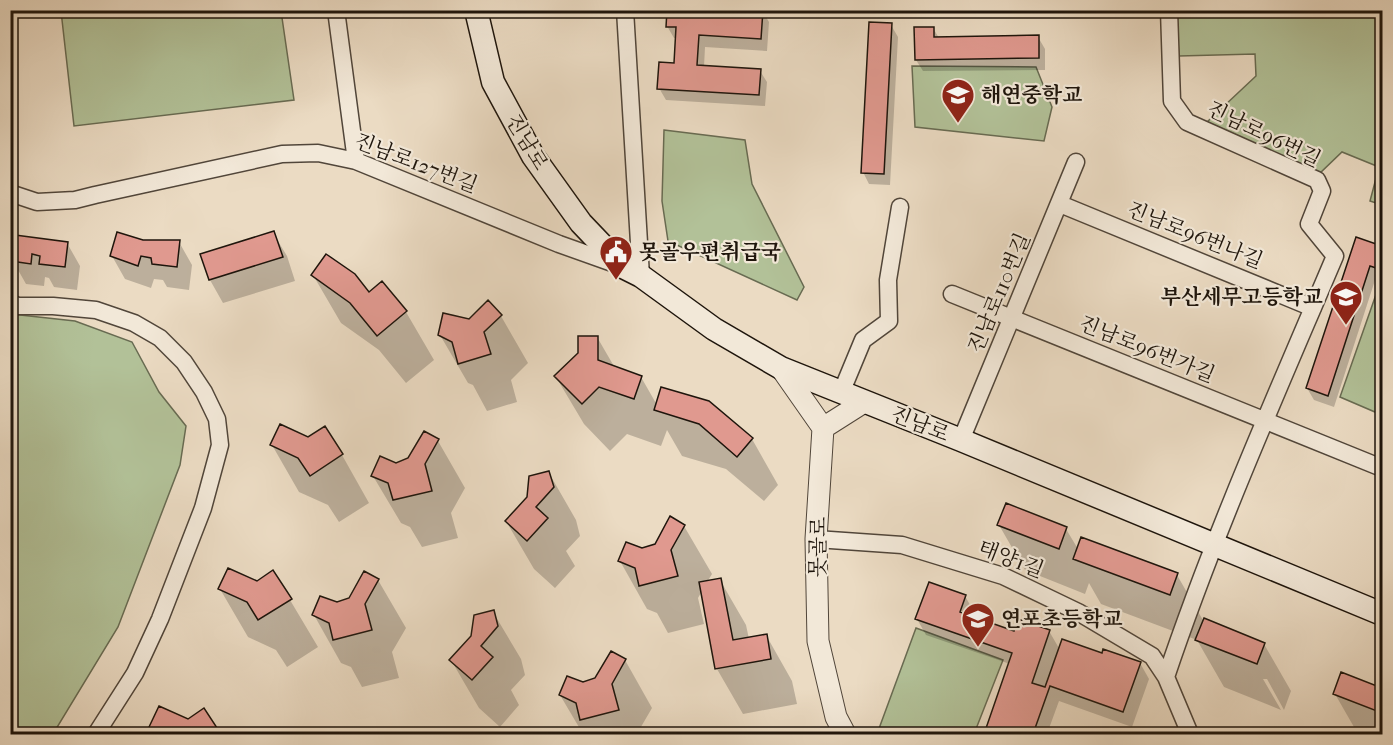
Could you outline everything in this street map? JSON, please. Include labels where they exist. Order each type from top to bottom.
[{"type":"main road","name":"진남로","points":[[476,10],[493,82],[532,156],[580,223],[632,271],[714,329],[781,368],[962,440],[1383,614]]},
{"type":"street","points":[[336,10],[356,161]]},
{"type":"street","points":[[625,10],[632,271]]},
{"type":"street","name":"진남로96번길","points":[[1169,10],[1172,101],[1187,122],[1317,180],[1322,191],[1309,224],[1335,256],[1214,545]]},
{"type":"street","name":"진남로127번길","points":[[10,193],[36,202],[75,200],[282,154],[318,153],[356,161],[632,271]]},
{"type":"street","name":"진남로110번길","points":[[962,440],[1076,162]]},
{"type":"street","name":"진남로96번나길","points":[[1060,204],[1313,308]]},
{"type":"street","points":[[841,393],[862,340],[889,321],[888,280],[900,207]]},
{"type":"street","name":"진남로96번가길","points":[[952,294],[1264,421]]},
{"type":"street","points":[[10,303],[18,306],[96,310],[134,323],[160,338],[184,362],[204,392],[217,419],[220,445],[203,508],[155,630],[135,673],[96,735]]},
{"type":"street","points":[[781,368],[823,428],[864,402]]},
{"type":"street","points":[[1264,421],[1383,468]]},
{"type":"street","name":"못골로","points":[[823,428],[816,539],[818,641],[836,717],[845,735]]},
{"type":"street","name":"태양1길","points":[[816,539],[902,545],[1003,576],[1078,612],[1152,656],[1166,677]]},
{"type":"street","points":[[1190,735],[1166,677],[1214,545]]},
{"type":"green space","points":[[61,11],[281,11],[294,100],[74,126]]},
{"type":"green space","points":[[1176,11],[1382,11],[1382,205],[1370,201],[1379,167],[1342,152],[1320,173],[1207,122],[1256,76],[1255,54],[1179,56]]},
{"type":"green space","points":[[912,66],[1036,67],[1052,107],[1044,141],[915,127]]},
{"type":"green space","points":[[664,130],[745,140],[752,184],[804,287],[797,300],[668,241],[662,201]]},
{"type":"green space","points":[[1379,286],[1382,288],[1382,415],[1340,397]]},
{"type":"green space","points":[[11,314],[75,321],[132,342],[159,392],[186,426],[180,465],[118,627],[53,734],[11,734]]},
{"type":"green space","points":[[916,628],[1003,660],[974,734],[877,734]]},
{"type":"building","points":[[667,10],[763,10],[761,39],[699,35],[697,65],[761,69],[759,95],[657,89],[659,62],[674,63],[676,27],[666,27]]},
{"type":"building","points":[[869,22],[892,23],[884,174],[861,173]]},
{"type":"building","points":[[914,27],[934,27],[934,37],[1039,35],[1039,58],[915,60]]},
{"type":"building","points":[[274,231],[283,257],[209,280],[200,254]]},
{"type":"building","points":[[117,232],[143,240],[180,240],[177,267],[152,264],[151,258],[141,256],[138,266],[110,256]]},
{"type":"building","points":[[15,235],[68,242],[65,267],[39,264],[40,256],[32,254],[31,264],[11,261]]},
{"type":"building","points":[[1356,237],[1382,246],[1382,270],[1370,266],[1328,396],[1306,388]]},
{"type":"building","points":[[326,254],[355,274],[369,292],[382,281],[407,311],[377,336],[350,303],[311,275]]},
{"type":"building","points":[[488,300],[502,315],[484,332],[491,354],[458,364],[452,342],[438,335],[443,313],[469,319]]},
{"type":"building","points":[[578,336],[598,336],[598,360],[642,376],[634,399],[599,387],[582,404],[554,376],[578,353]]},
{"type":"building","points":[[661,387],[709,401],[753,438],[737,457],[699,424],[654,410]]},
{"type":"building","points":[[280,424],[308,437],[325,426],[343,454],[310,476],[298,458],[270,445]]},
{"type":"building","points":[[424,431],[439,439],[425,464],[432,491],[393,500],[388,483],[371,476],[380,456],[396,463],[408,458]]},
{"type":"building","points":[[549,471],[554,487],[536,507],[548,518],[527,541],[505,521],[527,497],[529,476]]},
{"type":"building","points":[[1006,503],[1067,527],[1059,549],[997,525]]},
{"type":"building","points":[[670,516],[685,525],[671,550],[678,576],[639,586],[635,568],[618,561],[626,542],[642,548],[655,544]]},
{"type":"building","points":[[1081,537],[1178,573],[1170,595],[1073,559]]},
{"type":"building","points":[[228,568],[257,581],[273,570],[292,599],[258,620],[247,602],[218,589]]},
{"type":"building","points":[[364,571],[379,579],[365,604],[372,630],[333,640],[329,623],[312,615],[320,596],[337,602],[349,598]]},
{"type":"building","points":[[721,578],[733,640],[767,634],[771,659],[715,669],[699,582]]},
{"type":"building","points":[[929,582],[966,595],[960,612],[1014,631],[1018,619],[1050,630],[1032,683],[1045,687],[1062,639],[1102,653],[1103,649],[1141,662],[1123,712],[1050,686],[1033,734],[984,734],[1012,653],[915,619]]},
{"type":"building","points":[[494,610],[498,626],[481,646],[493,657],[472,680],[449,660],[471,636],[474,615]]},
{"type":"building","points":[[1204,618],[1265,643],[1257,664],[1195,640]]},
{"type":"building","points":[[611,651],[626,659],[612,684],[619,710],[580,720],[576,703],[559,695],[567,676],[583,682],[595,678]]},
{"type":"building","points":[[1341,672],[1382,688],[1382,713],[1333,694]]},
{"type":"building","points":[[159,706],[188,719],[204,708],[221,734],[165,734],[149,727]]},
{"type":"place","name":"해연중학교","points":[[958,124]]},
{"type":"place","name":"못골우편취급국","points":[[616,281]]},
{"type":"place","name":"부산세무고등학교","points":[[1346,326]]},
{"type":"place","name":"연포초등학교","points":[[978,648]]}]
